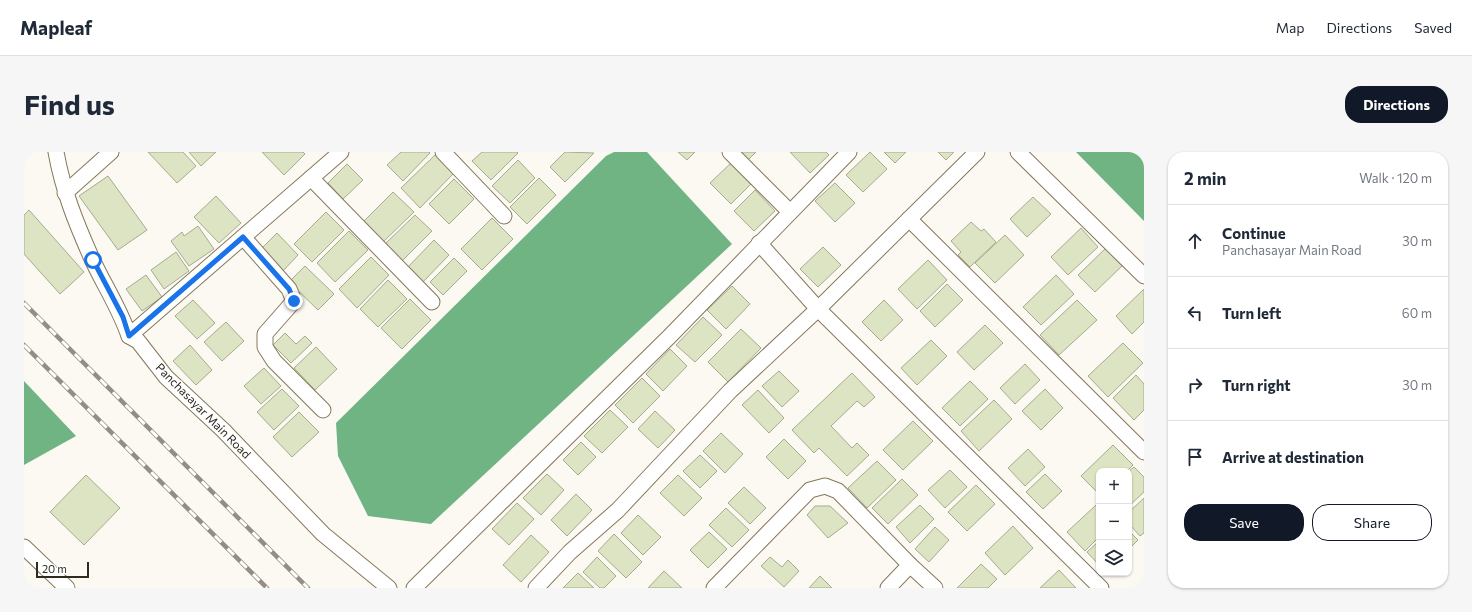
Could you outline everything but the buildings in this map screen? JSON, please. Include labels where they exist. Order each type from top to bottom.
[{"type":"street","points":[[56,152],[65,193],[93,260],[123,317],[129,336],[341,152]]},
{"type":"street","points":[[65,193],[111,152]]},
{"type":"street","points":[[443,152],[504,216]]},
{"type":"street","points":[[730,152],[790,212]]},
{"type":"street","points":[[536,588],[570,552],[618,510],[730,391],[818,309],[977,152]]},
{"type":"street","points":[[1018,152],[1144,276]]},
{"type":"street","points":[[414,588],[670,336],[846,153]]},
{"type":"street","points":[[311,178],[432,302]]},
{"type":"street","points":[[909,219],[1144,452]]},
{"type":"street","points":[[243,237],[289,289],[294,301],[265,334],[265,347],[274,361],[323,410]]},
{"type":"street","points":[[758,243],[818,309],[1101,588]]},
{"type":"street","name":"Panchasayar Main Road","points":[[129,336],[138,341],[166,377],[223,430],[323,534],[389,588]]},
{"type":"street","points":[[714,588],[810,490],[825,486],[838,491],[910,566],[935,588]]},
{"type":"street","points":[[24,547],[67,588]]},
{"type":"street","points":[[888,588],[910,566]]},
{"type":"shaded area","points":[[614,152],[647,152],[732,244],[431,524],[368,516],[338,456],[336,423],[606,156]]},
{"type":"shaded area","points":[[1076,152],[1144,152],[1144,221]]},
{"type":"shaded area","points":[[24,381],[76,436],[24,465]]},
{"type":"railway","points":[[24,303],[308,588]]},
{"type":"railway","points":[[24,345],[267,588]]},
{"type":"route","points":[[93,260],[123,317],[129,336],[243,237],[289,289],[294,301]]}]
